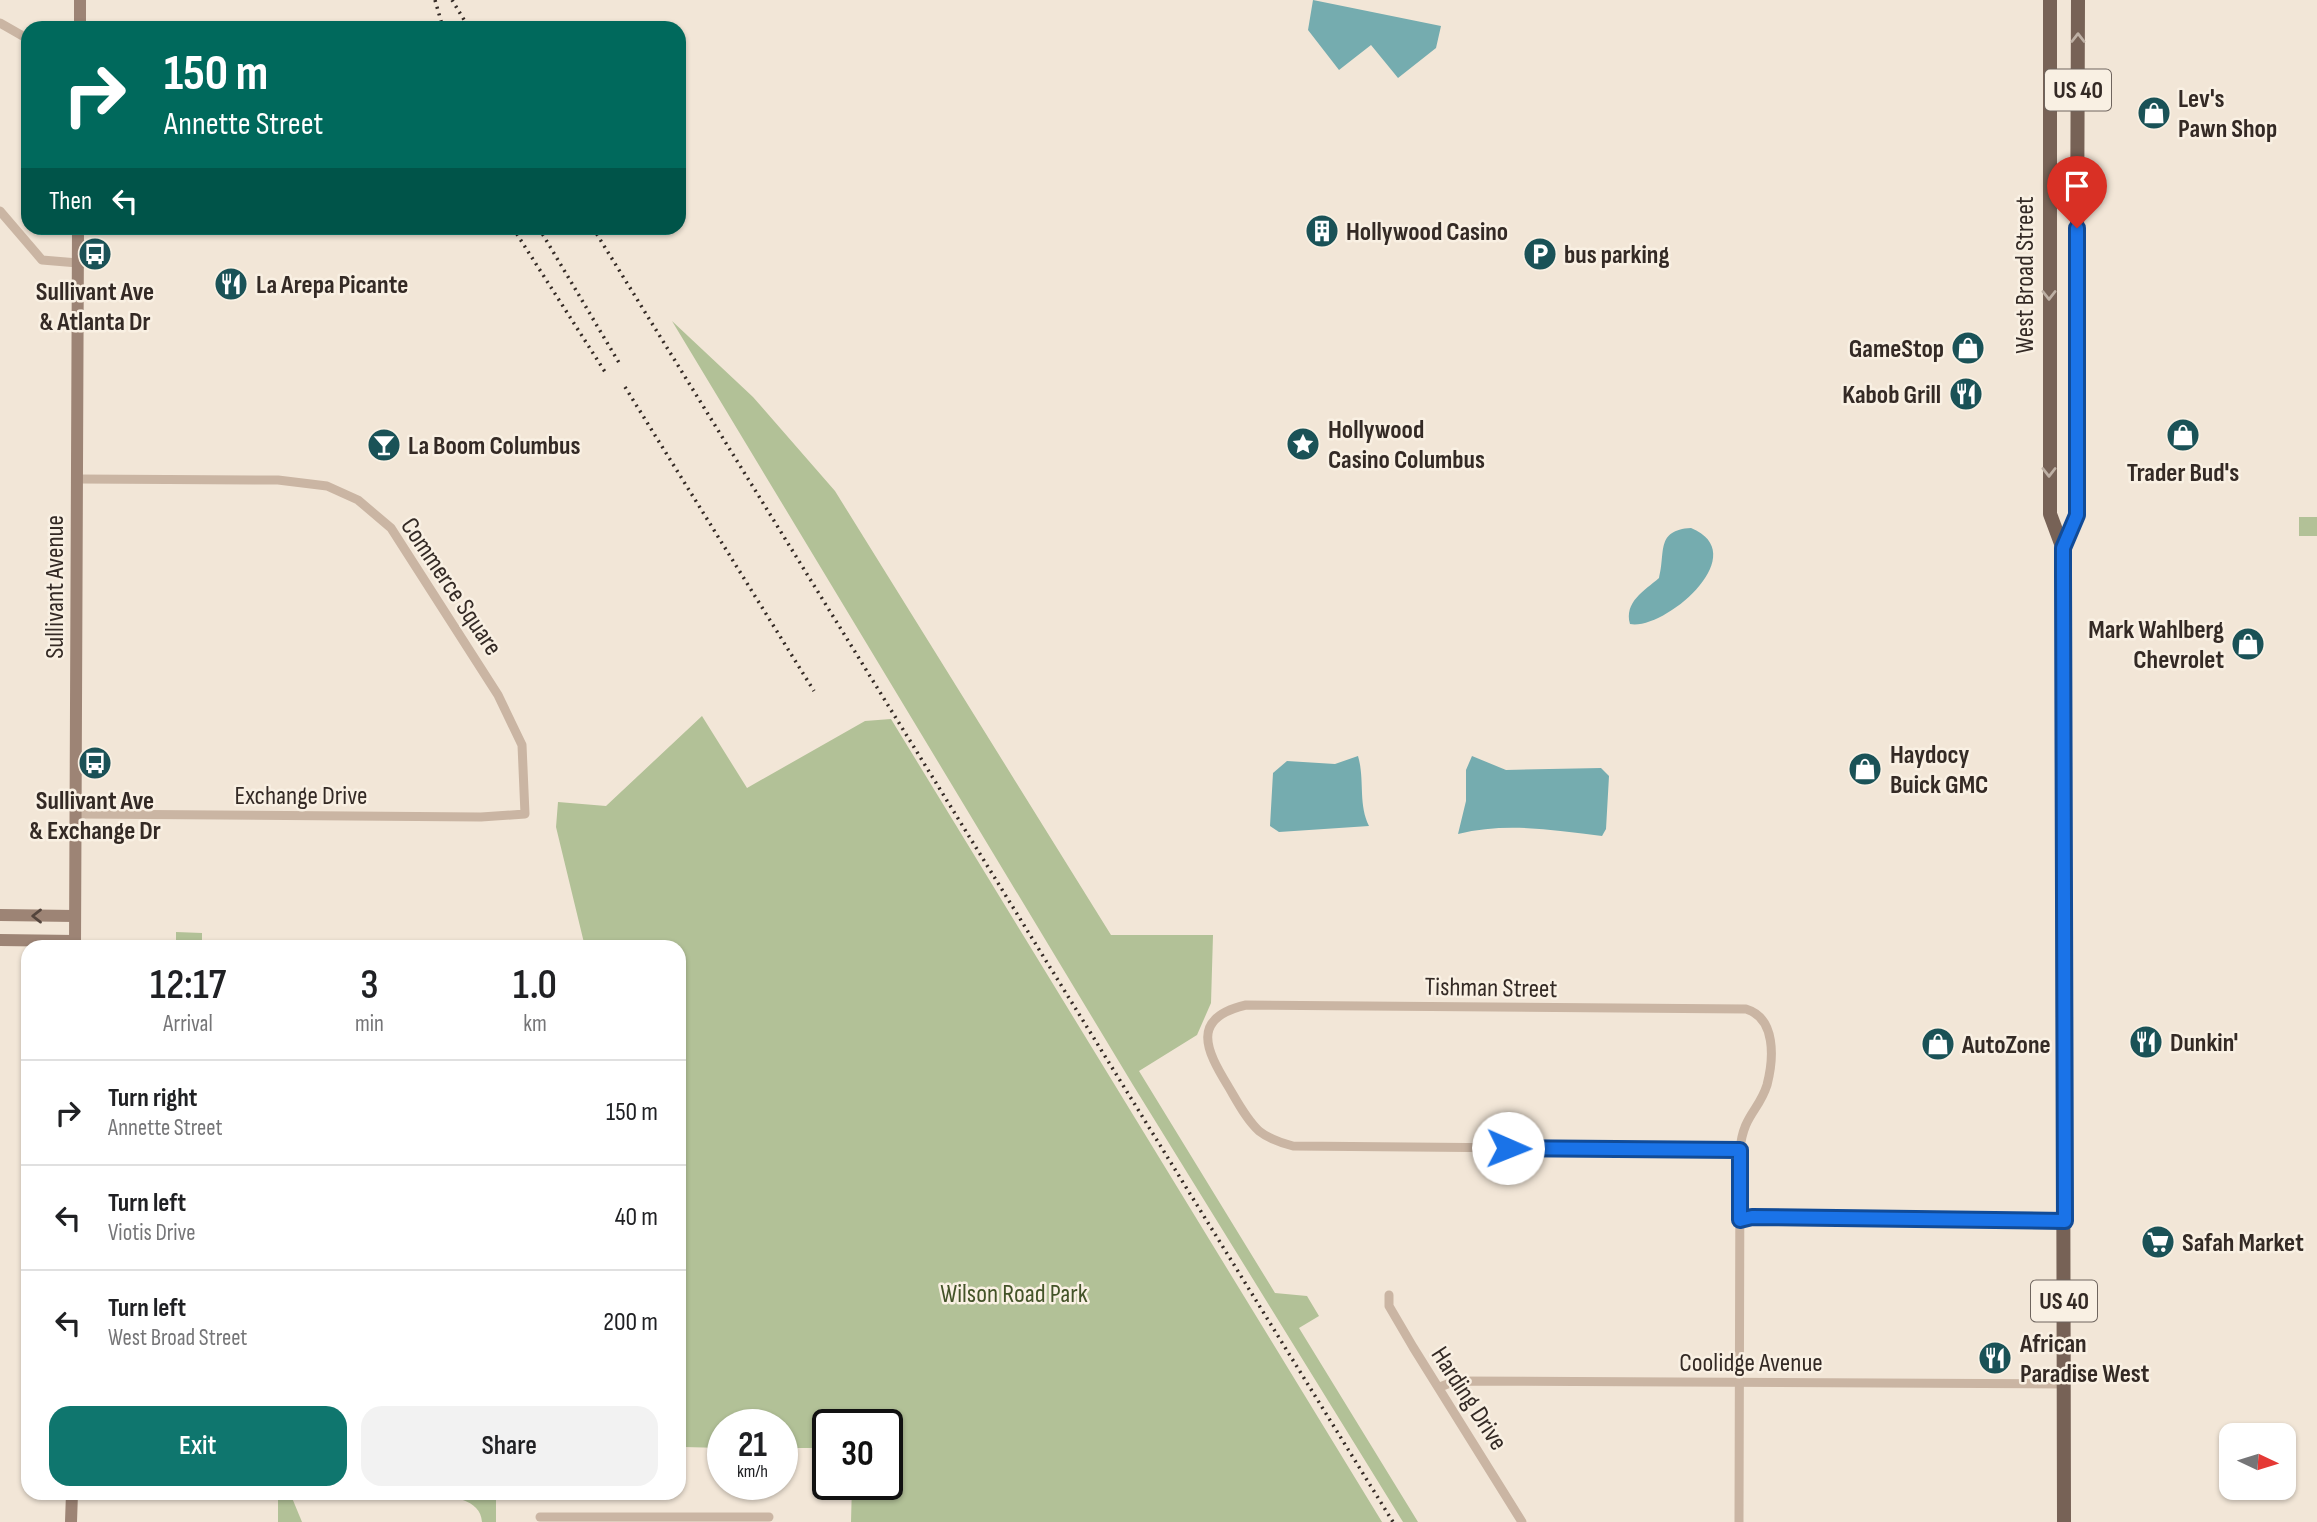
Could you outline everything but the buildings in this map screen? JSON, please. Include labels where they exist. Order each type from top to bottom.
[{"type":"main road","points":[[80,0],[80,21]]},
{"type":"main road","name":"West Broad Street","points":[[2050,0],[2050,514],[2063,548],[2064,1522]]},
{"type":"main road","name":"West Broad Street","points":[[2063,548],[2077,515],[2078,0]]},
{"type":"main road","name":"Sullivant Avenue","points":[[75,940],[78,235]]},
{"type":"main road","points":[[0,915],[75,916]]},
{"type":"main road","points":[[0,940],[21,941]]},
{"type":"main road","points":[[71,1522],[72,1500]]},
{"type":"street","points":[[0,23],[21,35]]},
{"type":"street","points":[[0,211],[42,260],[78,263]]},
{"type":"street","name":"Commerce Square","points":[[78,479],[278,480],[327,486],[358,500],[391,528],[399,539],[498,695],[522,745],[525,814]]},
{"type":"street","name":"Exchange Drive","points":[[75,814],[481,817],[525,814]]},
{"type":"street","name":"Tishman Street","points":[[1259,1006],[1746,1009],[1766,1020],[1770,1035],[1767,1084],[1744,1124],[1740,1150],[1319,1147],[1281,1143],[1259,1131],[1246,1115],[1212,1059],[1207,1036],[1215,1018],[1229,1009],[1259,1006]]},
{"type":"street","points":[[1740,1150],[1740,1522]]},
{"type":"street","points":[[1740,1220],[1752,1217],[2065,1221]]},
{"type":"street","name":"Harding Drive","points":[[1389,1295],[1389,1306],[1522,1522]]},
{"type":"street","name":"Coolidge Avenue","points":[[1440,1387],[1455,1381],[2064,1384]]},
{"type":"street","points":[[540,1517],[718,1520],[769,1517]]},
{"type":"green space","points":[[672,321],[753,397],[835,491],[1111,935],[1213,935],[1211,1003],[1197,1035],[1139,1071],[1275,1293],[1307,1296],[1319,1316],[1299,1328],[1418,1522],[1403,1522],[1133,1085]]},
{"type":"green space","points":[[2299,517],[2317,517],[2317,536],[2299,536]]},
{"type":"green space","name":"Wilson Road Park","points":[[702,716],[747,788],[865,721],[891,719],[1382,1522],[851,1522],[852,1500],[903,1500],[903,1409],[812,1409],[812,1448],[798,1448],[798,1409],[707,1409],[707,1448],[686,1447],[686,940],[583,940],[556,827],[558,802],[606,806]]},
{"type":"green space","points":[[176,932],[202,933],[202,940],[176,940]]},
{"type":"green space","points":[[278,1500],[293,1500],[302,1522],[278,1522]]},
{"type":"green space","points":[[463,1500],[496,1500],[496,1522],[482,1522],[480,1514],[470,1503]]},
{"type":"water","points":[[1313,0],[1441,26],[1436,48],[1398,78],[1371,45],[1339,70],[1308,30]]},
{"type":"water","points":[[1691,528],[1708,540],[1713,555],[1709,572],[1681,604],[1663,616],[1645,623],[1630,624],[1630,609],[1633,603],[1659,578],[1667,538],[1672,533]]},
{"type":"water","points":[[1358,756],[1364,809],[1369,826],[1279,832],[1270,826],[1273,773],[1287,761],[1335,764]]},
{"type":"water","points":[[1472,756],[1506,770],[1601,768],[1609,776],[1606,829],[1602,836],[1512,828],[1458,834],[1466,801],[1466,770]]},
{"type":"railway","points":[[435,0],[441,21]]},
{"type":"railway","points":[[452,0],[465,21]]},
{"type":"railway","points":[[517,235],[607,375]]},
{"type":"railway","points":[[543,235],[621,366]]},
{"type":"railway","points":[[597,235],[1393,1522]]},
{"type":"railway","points":[[625,387],[814,691]]},
{"type":"place","name":"Lev's Pawn Shop","points":[[2154,113]]},
{"type":"place","name":"Hollywood Casino","points":[[1322,231]]},
{"type":"place","name":"Sullivant Ave & Atlanta Dr","points":[[95,254]]},
{"type":"place","name":"bus parking","points":[[1540,254]]},
{"type":"place","name":"La Arepa Picante","points":[[231,284]]},
{"type":"place","name":"GameStop","points":[[1968,348]]},
{"type":"place","name":"Kabob Grill","points":[[1966,394]]},
{"type":"place","name":"Trader Bud's","points":[[2183,435]]},
{"type":"place","name":"Hollywood Casino Columbus","points":[[1303,444]]},
{"type":"place","name":"La Boom Columbus","points":[[384,445]]},
{"type":"place","name":"Mark Wahlberg Chevrolet","points":[[2248,644]]},
{"type":"place","name":"Sullivant Ave & Exchange Dr","points":[[95,763]]},
{"type":"place","name":"Haydocy Buick GMC","points":[[1865,769]]},
{"type":"place","name":"Dunkin'","points":[[2146,1042]]},
{"type":"place","name":"AutoZone","points":[[1938,1044]]},
{"type":"place","name":"Safah Market","points":[[2158,1242]]},
{"type":"place","name":"African Paradise West","points":[[1995,1358]]},
{"type":"route","points":[[1508,1148],[1740,1150],[1740,1220],[1752,1217],[2065,1221],[2063,548],[2077,515],[2077,228]]}]
